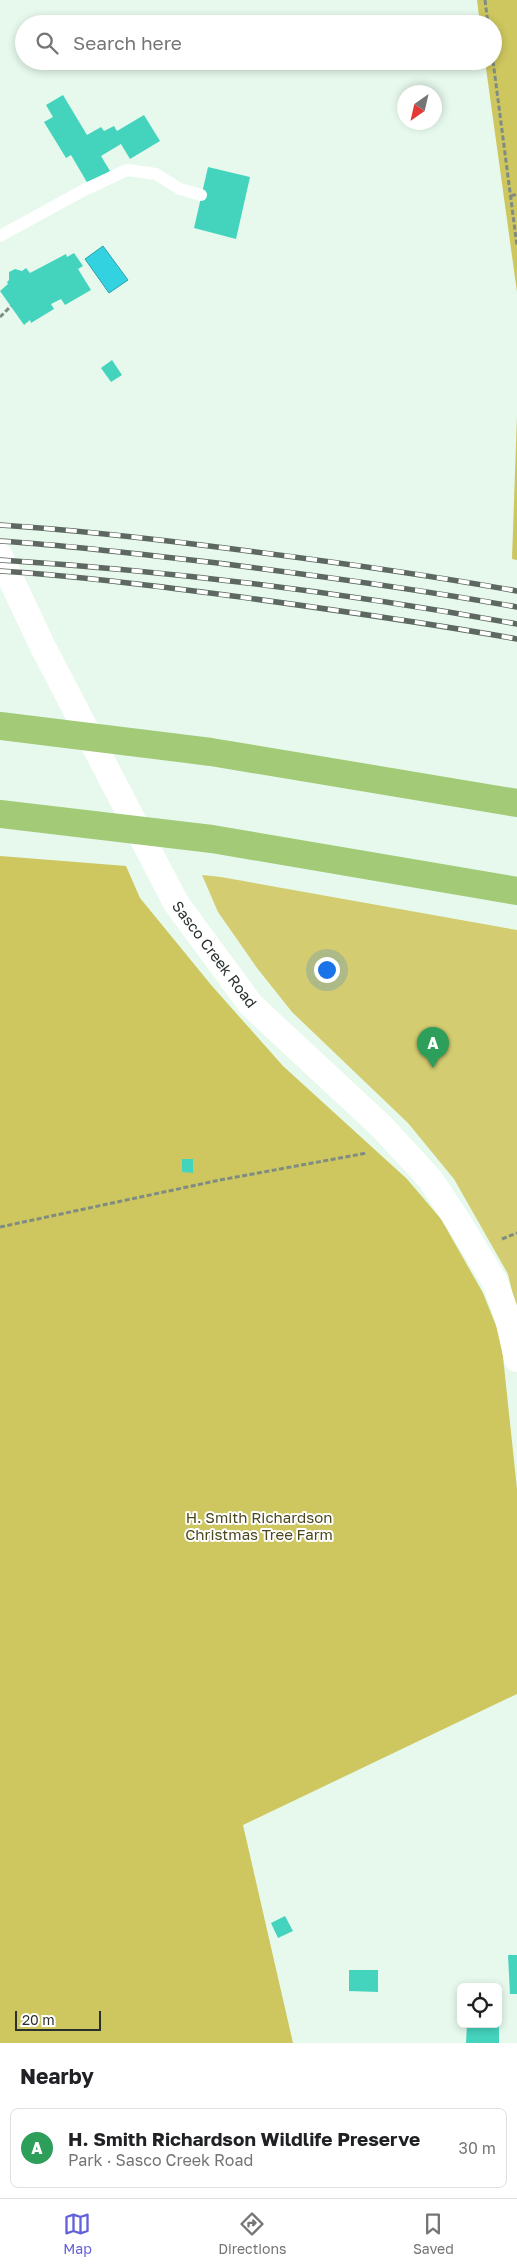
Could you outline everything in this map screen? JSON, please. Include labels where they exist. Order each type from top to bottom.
[{"type":"highway","points":[[0,726],[221,753],[517,803]]},
{"type":"highway","points":[[0,814],[221,840],[517,891]]},
{"type":"street","name":"Sasco Creek Road","points":[[0,556],[48,656],[176,903],[251,1004],[400,1146],[430,1180],[458,1221],[494,1282],[508,1319],[517,1359]]},
{"type":"lane","points":[[0,236],[84,190],[128,170],[156,174],[180,189],[201,195]]},
{"type":"path","points":[[485,0],[487,15]]},
{"type":"path","points":[[494,70],[517,246]]},
{"type":"path","points":[[510,196],[517,194]]},
{"type":"path","points":[[0,317],[11,306]]},
{"type":"path","points":[[0,1227],[220,1180],[400,1146]]},
{"type":"shaded area","points":[[202,875],[517,930],[517,1313],[508,1274],[454,1179],[408,1123],[292,1012],[257,968],[218,912]]},
{"type":"green space","points":[[477,0],[517,0],[517,292],[486,70],[502,70],[502,15],[479,15]]},
{"type":"green space","points":[[517,416],[517,560],[512,559]]},
{"type":"green space","name":"H. Smith Richardson Christmas Tree Farm","points":[[0,856],[126,866],[140,898],[212,986],[283,1066],[407,1179],[441,1219],[483,1293],[501,1338],[517,1489],[517,1694],[243,1825],[293,2043],[0,2043]]},
{"type":"water","points":[[103,246],[128,280],[109,293],[85,259]]},
{"type":"building","points":[[63,95],[87,135],[101,127],[104,131],[114,126],[117,131],[144,115],[160,141],[130,159],[121,144],[101,156],[110,171],[88,184],[71,155],[66,158],[44,122],[53,117],[46,105]]},
{"type":"building","points":[[208,167],[250,177],[236,239],[194,228]]},
{"type":"building","points":[[74,253],[83,266],[78,269],[91,290],[65,305],[61,299],[51,304],[54,309],[31,323],[30,320],[24,325],[0,291],[8,284],[9,272],[15,269],[22,271],[26,268],[30,273],[66,254],[67,257]]},
{"type":"building","points":[[112,360],[122,375],[111,382],[101,368]]},
{"type":"building","points":[[182,1159],[193,1159],[193,1173],[182,1172]]},
{"type":"building","points":[[285,1916],[293,1931],[278,1938],[271,1923]]},
{"type":"building","points":[[508,1955],[517,1955],[517,1994],[510,1994]]},
{"type":"building","points":[[349,1970],[378,1970],[378,1992],[349,1991]]},
{"type":"building","points":[[467,2028],[499,2028],[499,2043],[466,2043]]},
{"type":"railway","points":[[0,525],[58,529],[233,549],[375,568],[517,591]]},
{"type":"railway","points":[[0,541],[87,548],[233,565],[375,584],[517,607]]},
{"type":"railway","points":[[0,560],[130,570],[259,584],[388,602],[517,624]]},
{"type":"railway","points":[[0,571],[87,578],[233,596],[411,621],[517,639]]},
{"type":"place","name":"H. Smith Richardson Wildlife Preserve","points":[[433,1068]]}]
